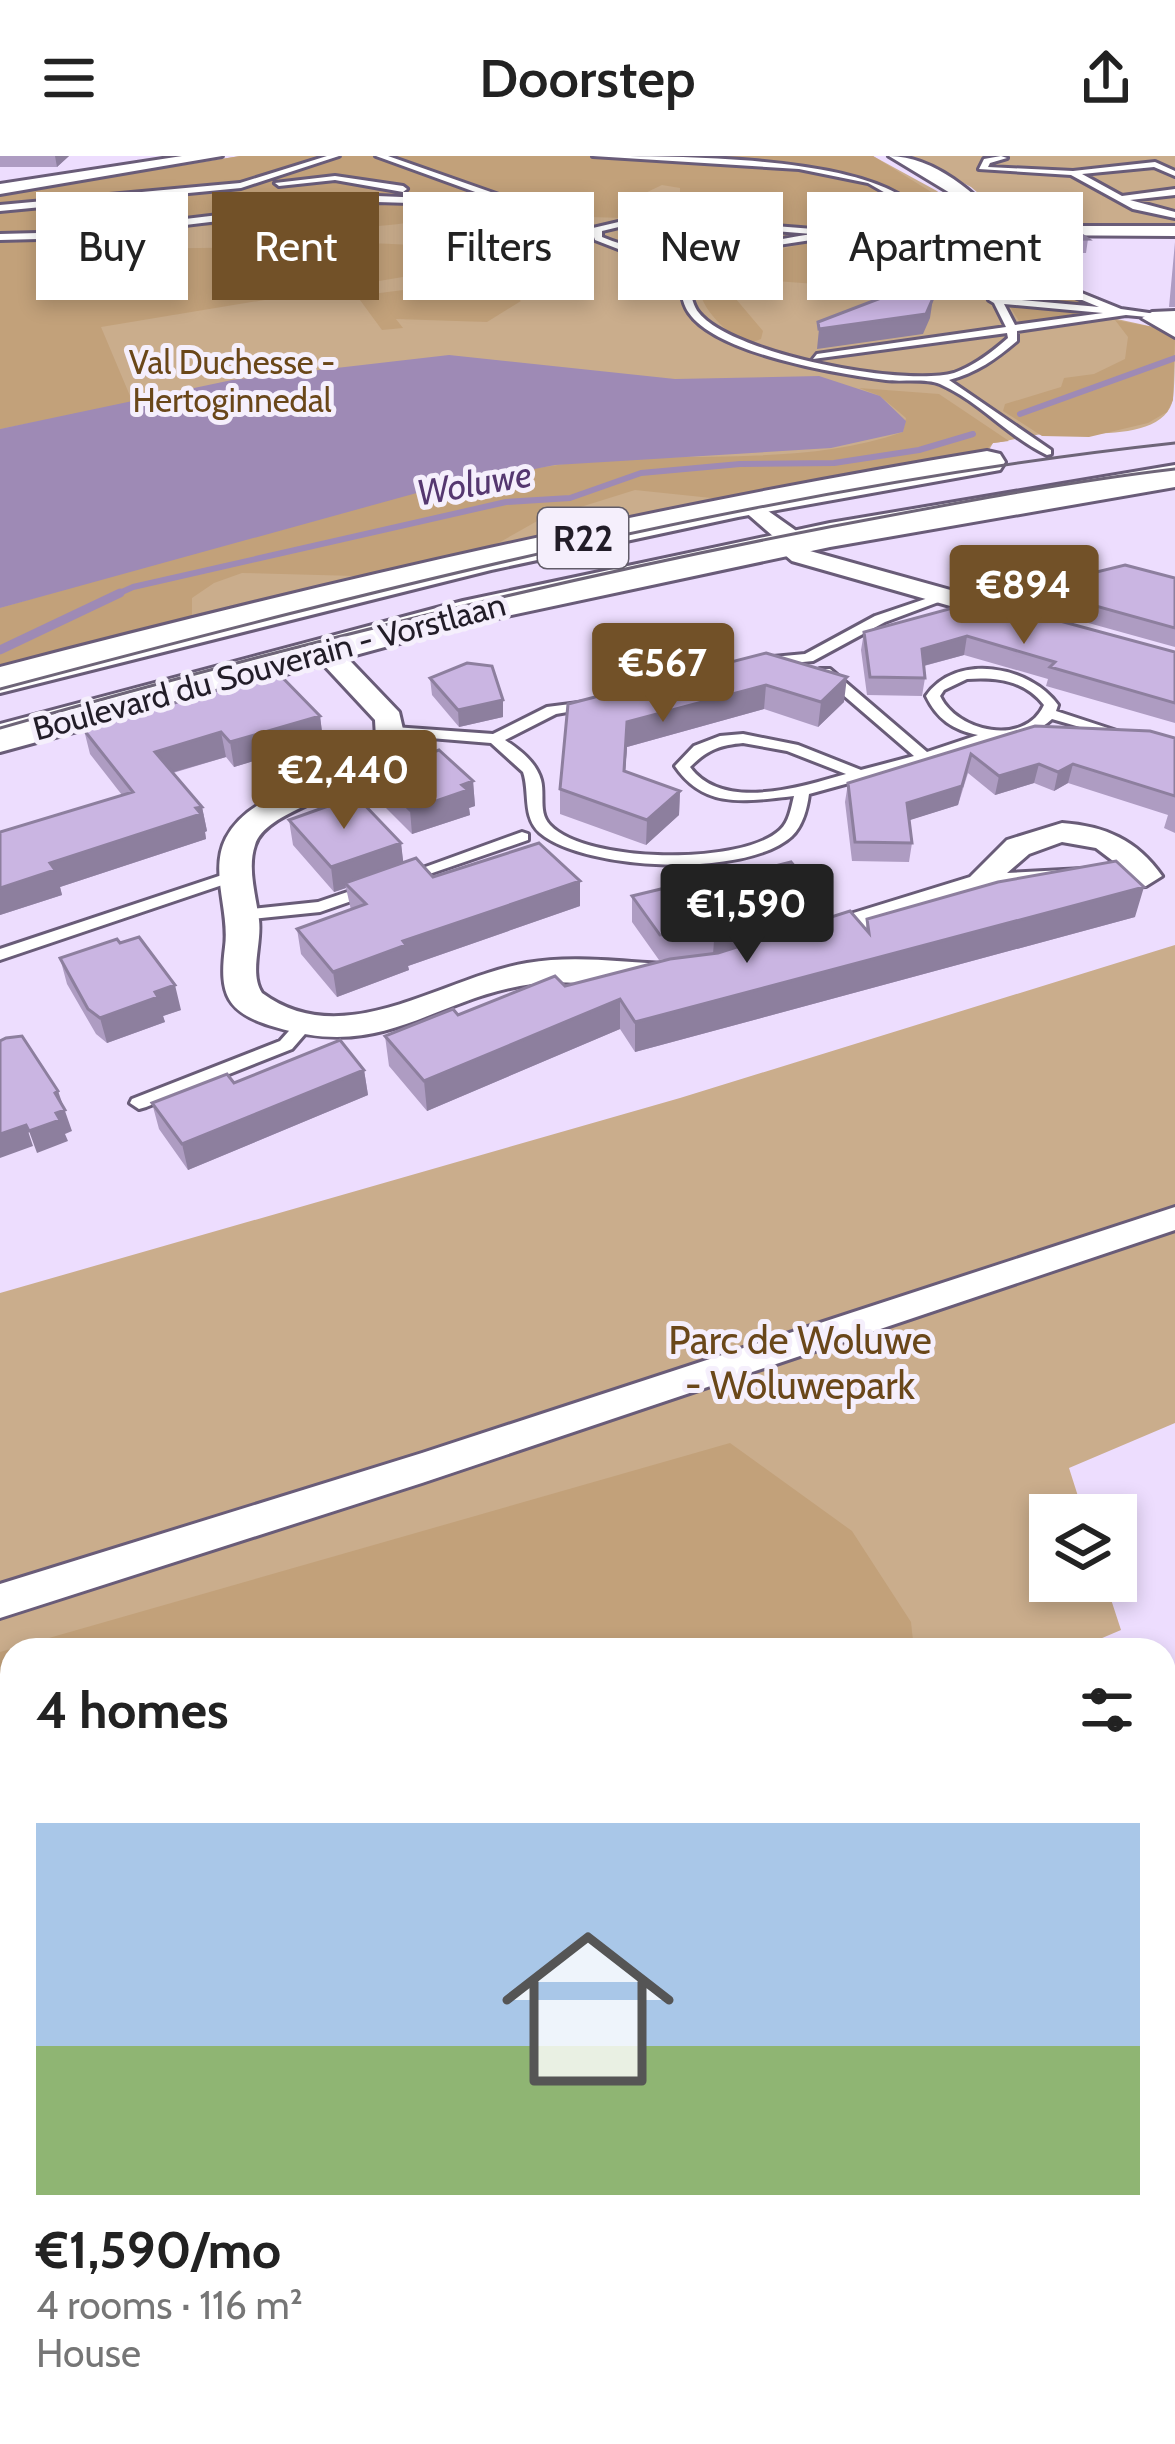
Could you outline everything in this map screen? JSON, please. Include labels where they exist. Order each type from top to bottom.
[{"type":"main road","name":"Boulevard du Souverain - Vorstlaan","points":[[0,680],[420,574],[747,503],[1064,450]]},
{"type":"main road","name":"Boulevard du Souverain - Vorstlaan","points":[[0,738],[463,613],[787,544],[1175,476]]},
{"type":"street","points":[[0,188],[214,156]]},
{"type":"street","points":[[897,156],[960,192]]},
{"type":"street","points":[[1083,232],[1175,231]]},
{"type":"street","points":[[1167,316],[1152,318],[1175,331]]},
{"type":"street","points":[[747,503],[786,535],[787,544],[801,556],[1060,628]]},
{"type":"street","points":[[323,649],[389,718],[394,731],[387,751],[372,764],[266,811],[246,830],[238,849],[243,915],[237,972],[242,993],[262,1011],[302,1027],[348,1030],[390,1023],[482,985],[522,974],[692,971]]},
{"type":"street","points":[[766,951],[982,884]]},
{"type":"street","points":[[0,1601],[422,1468],[1175,1218]]},
{"type":"lane","points":[[261,181],[335,156]]},
{"type":"lane","points":[[380,156],[479,192]]},
{"type":"lane","points":[[597,156],[817,163],[875,178],[892,192]]},
{"type":"lane","points":[[1003,158],[987,160],[983,169],[1073,173],[1155,164],[1175,174]]},
{"type":"lane","points":[[1073,173],[1148,212],[1175,215]]},
{"type":"lane","points":[[0,208],[261,181],[335,178],[416,192]]},
{"type":"lane","points":[[1120,199],[1175,192]]},
{"type":"lane","points":[[0,237],[95,233],[403,199]]},
{"type":"lane","points":[[618,247],[598,238],[596,232],[618,223],[714,220],[807,233]]},
{"type":"lane","points":[[1083,297],[1123,313]]},
{"type":"lane","points":[[689,300],[691,311],[714,332],[746,347],[793,360],[915,380],[965,373],[1013,338],[1012,320],[995,300]]},
{"type":"lane","points":[[1003,300],[1167,316]]},
{"type":"lane","points":[[793,360],[1123,313]]},
{"type":"lane","points":[[940,379],[1064,450]]},
{"type":"lane","points":[[736,668],[808,658],[880,620],[945,597]]},
{"type":"lane","points":[[808,658],[924,757]]},
{"type":"lane","points":[[964,675],[1019,679],[1046,695],[1050,714],[1030,730],[972,730],[942,715],[934,696],[939,687],[964,675]]},
{"type":"lane","points":[[394,731],[495,739],[552,710],[608,701]]},
{"type":"lane","points":[[1050,714],[1152,744]]},
{"type":"lane","points":[[860,775],[808,753],[744,738],[714,742],[693,752],[682,766],[690,782],[713,794],[802,791],[970,745],[992,733]]},
{"type":"lane","points":[[495,739],[525,762],[535,780],[531,803],[544,830],[584,848],[621,857],[746,853],[784,836],[800,810],[802,791]]},
{"type":"lane","points":[[243,915],[320,907],[522,837]]},
{"type":"lane","points":[[0,955],[237,875]]},
{"type":"lane","points":[[140,1103],[286,1045],[302,1027]]},
{"type":"green space","name":"Val Duchesse - Hertoginnedal","points":[[240,156],[873,156],[938,192],[807,192],[807,300],[1083,297],[1097,304],[1094,311],[1099,315],[1158,328],[1175,339],[1172,403],[1165,415],[1138,429],[1026,437],[993,443],[989,450],[493,546],[0,666],[0,195]]},
{"type":"green space","points":[[911,156],[1175,156],[1175,229],[1083,229],[1083,192],[977,192]]},
{"type":"green space","name":"Parc de Woluwe - Woluwepark","points":[[1175,945],[1175,1423],[1069,1468],[1077,1494],[1029,1494],[1029,1602],[1112,1602],[1121,1630],[1102,1638],[0,1638],[0,1293],[680,1098]]},
{"type":"shaded area","points":[[240,156],[873,156],[931,192],[807,192],[807,225],[793,227],[783,226],[783,192],[680,192],[680,188],[662,185],[647,192],[618,192],[618,218],[594,217],[594,192],[403,192],[403,223],[379,226],[379,192],[212,192],[212,227],[188,226],[188,192],[36,192],[36,300],[188,300],[188,248],[212,248],[212,300],[264,300],[101,327],[133,403],[0,429],[0,195]]},
{"type":"shaded area","points":[[807,243],[807,283],[783,282],[783,249]]},
{"type":"shaded area","points":[[379,244],[403,245],[403,277],[379,281]]},
{"type":"shaded area","points":[[403,290],[403,300],[521,301],[487,322],[396,319],[403,328],[382,330],[360,300],[379,300],[379,293]]},
{"type":"shaded area","points":[[1083,297],[1097,304],[1074,316],[1022,326],[1010,300]]},
{"type":"shaded area","points":[[703,300],[737,300],[763,331],[761,339],[748,344],[709,311]]},
{"type":"shaded area","points":[[1115,320],[1158,328],[1175,339],[1173,400],[1167,412],[1148,423],[1089,437],[1042,436],[1003,411],[1005,404],[1061,387],[1064,378],[1094,374],[1125,359],[1128,337]]},
{"type":"shaded area","points":[[449,355],[675,379],[819,376],[880,396],[906,421],[903,432],[831,448],[555,465],[424,491],[0,608],[0,429],[232,380]]},
{"type":"shaded area","points":[[859,388],[939,394],[1009,441],[993,443],[984,452],[721,499],[635,490],[539,520],[493,546],[356,576],[242,573],[192,598],[192,617],[0,666],[0,608],[347,508],[558,465],[819,451],[903,432],[906,418],[880,396]]},
{"type":"shaded area","points":[[730,1443],[852,1531],[911,1622],[913,1638],[49,1638]]},
{"type":"building","points":[[876,300],[932,300],[926,314],[819,329],[818,322]]},
{"type":"building","points":[[1125,565],[1175,578],[1175,628],[1031,588]]},
{"type":"building","points":[[982,600],[1175,652],[1175,703],[1050,667],[1055,662],[967,636],[922,649],[925,678],[870,677],[864,632]]},
{"type":"building","points":[[766,653],[847,677],[821,702],[766,685],[627,722],[624,771],[680,791],[647,820],[560,789],[568,704]]},
{"type":"building","points":[[467,663],[492,666],[503,700],[458,710],[430,678]]},
{"type":"building","points":[[277,672],[320,716],[230,742],[221,732],[155,752],[202,807],[196,808],[201,814],[50,863],[55,870],[0,888],[0,832],[133,792],[84,730]]},
{"type":"building","points":[[1035,726],[1150,731],[1175,738],[1175,796],[1073,764],[1058,772],[1039,764],[999,776],[971,754],[962,786],[907,803],[912,843],[855,842],[848,783]]},
{"type":"building","points":[[439,750],[473,781],[462,785],[468,790],[410,810],[373,773]]},
{"type":"building","points":[[356,796],[401,843],[331,867],[289,820]]},
{"type":"building","points":[[539,843],[580,881],[403,941],[406,945],[333,972],[297,929],[366,904],[345,883],[416,858],[433,877]]},
{"type":"building","points":[[1116,861],[1144,887],[635,1022],[620,999],[424,1081],[385,1036],[453,1009],[458,1015],[555,976],[565,986],[670,959],[718,953],[850,911],[869,933],[867,919],[998,882]]},
{"type":"building","points":[[791,862],[800,873],[810,870],[828,891],[715,928],[660,935],[632,896],[756,866],[759,870]]},
{"type":"building","points":[[139,937],[175,985],[155,992],[158,997],[100,1018],[88,1009],[60,958],[117,939],[120,943]]},
{"type":"building","points":[[22,1036],[65,1110],[56,1113],[60,1120],[29,1131],[26,1125],[0,1134],[0,1041]]},
{"type":"building","points":[[340,1040],[364,1070],[182,1144],[152,1103],[227,1074],[234,1083]]},
{"type":"waterway","name":"Woluwe","points":[[1020,414],[1175,358]]},
{"type":"waterway","name":"Woluwe","points":[[113,596],[133,587],[506,502],[570,498],[641,473],[740,464],[834,463],[919,450],[973,434]]},
{"type":"waterway","name":"Woluwe","points":[[0,650],[120,593]]},
{"type":"tram line","points":[[0,689],[436,578],[730,513],[878,485],[1175,443]]},
{"type":"tram line","points":[[0,728],[204,671],[616,571],[955,503],[1175,469]]}]
